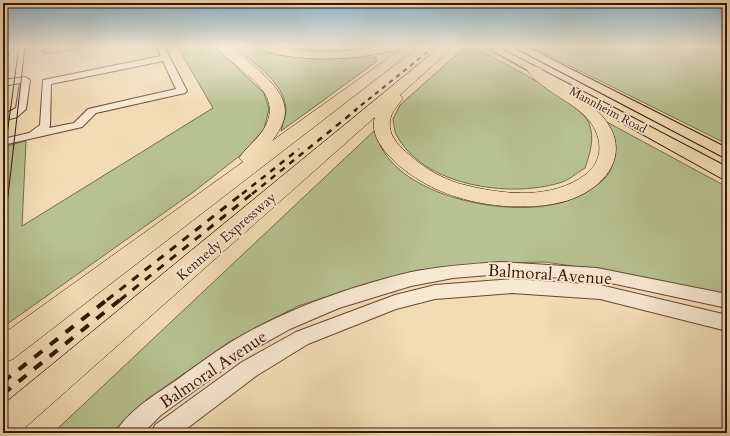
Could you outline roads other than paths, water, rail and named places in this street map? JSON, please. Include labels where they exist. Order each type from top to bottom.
[{"type":"highway","points":[[217,192],[261,144],[275,123],[278,108],[273,93],[245,66]]},
{"type":"highway","points":[[8,346],[385,66]]},
{"type":"highway","name":"Kennedy Expressway","points":[[3,426],[424,66]]},
{"type":"highway","points":[[425,66],[398,95],[385,113],[382,122],[387,143],[399,158],[415,171],[436,182],[459,191],[509,200],[536,200],[560,195],[583,186],[595,178],[605,167],[608,154],[604,133],[597,120],[588,110],[548,84],[539,66]]},
{"type":"main road","name":"Mannheim Road","points":[[540,66],[727,174]]},
{"type":"main road","name":"Mannheim Road","points":[[541,66],[727,154]]},
{"type":"street","points":[[33,135],[45,126],[46,82],[124,66]]},
{"type":"street","points":[[3,142],[78,125],[92,111],[182,90],[170,66]]},
{"type":"street","points":[[3,83],[25,80],[21,109],[14,115],[3,118]]},
{"type":"street","name":"Balmoral Avenue","points":[[127,433],[154,408],[245,344],[284,323],[335,302],[411,279],[453,272],[501,268],[597,274],[727,301]]},
{"type":"street","name":"Balmoral Avenue","points":[[163,433],[249,369],[302,338],[355,316],[395,302],[435,292],[512,286],[600,292],[727,323]]},
{"type":"tram line","points":[[3,165],[16,66]]},
{"type":"tram line","points":[[3,240],[23,66]]},
{"type":"railway","points":[[354,111],[410,66]]},
{"type":"railway","points":[[252,194],[356,110]]},
{"type":"railway","points":[[242,194],[299,149]]},
{"type":"railway","points":[[107,300],[243,193]]},
{"type":"railway","points":[[120,300],[253,193]]},
{"type":"railway","points":[[3,382],[108,299]]},
{"type":"railway","points":[[3,394],[121,299]]}]
